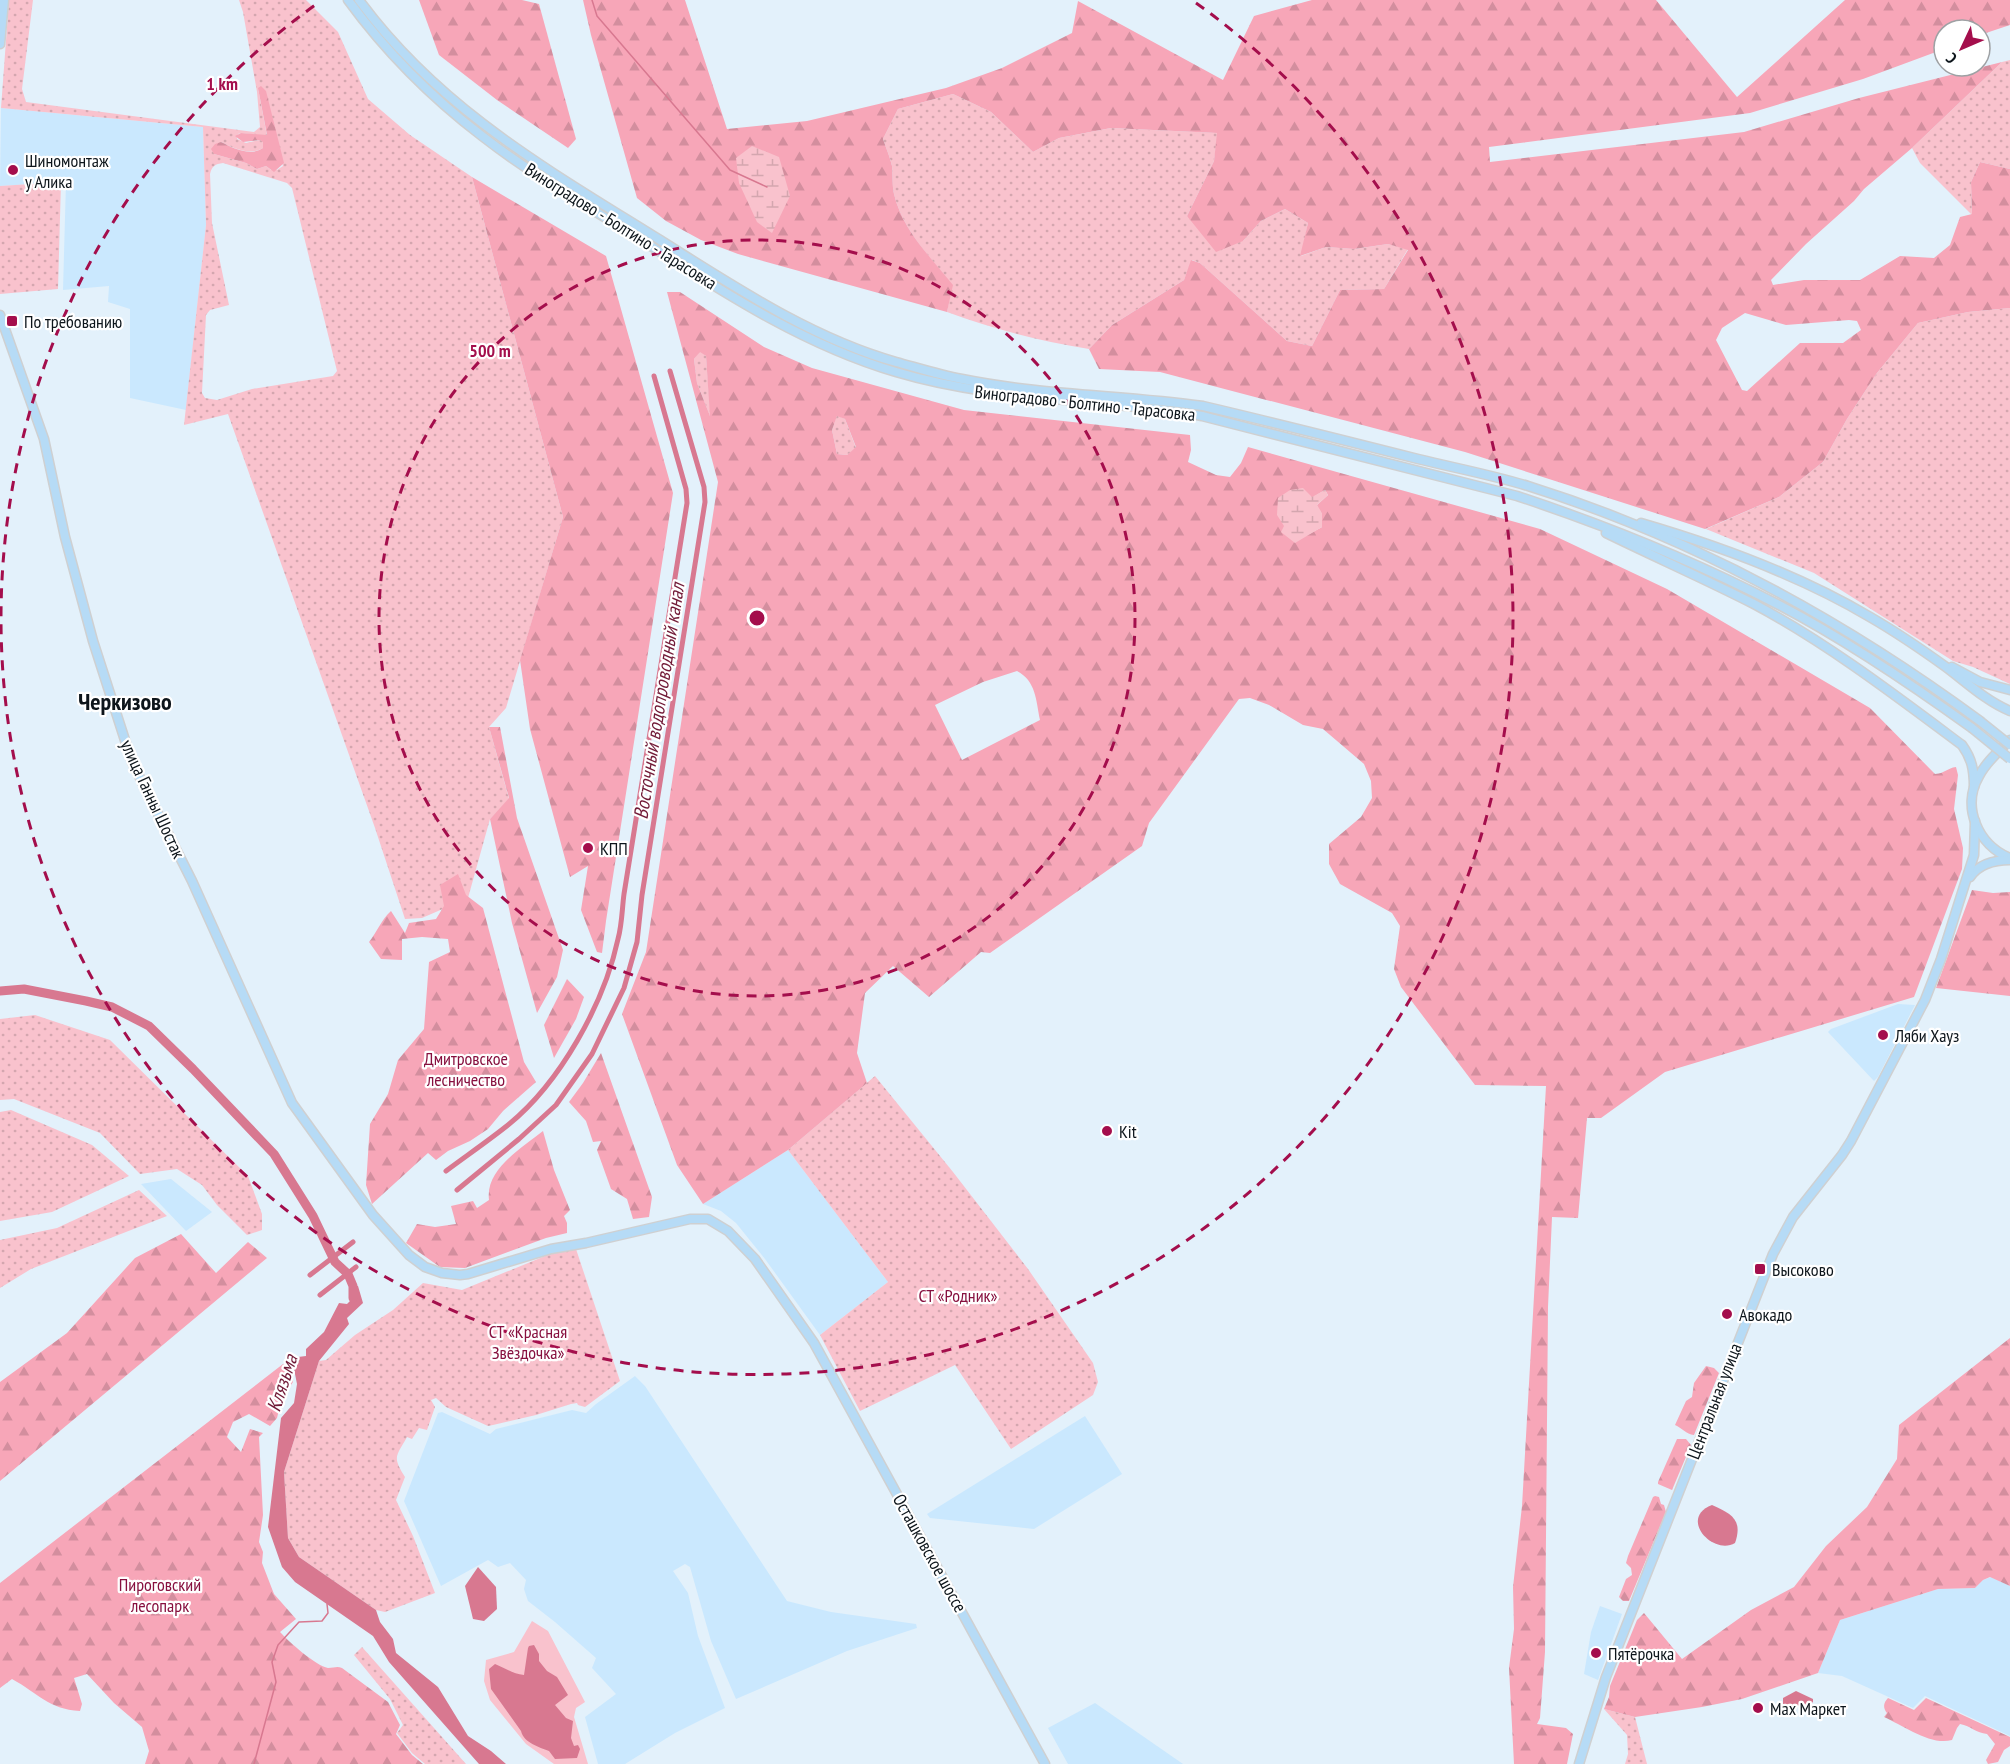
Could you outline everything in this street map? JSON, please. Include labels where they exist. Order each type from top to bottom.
[{"type":"main road","points":[[0,44],[4,0]]},
{"type":"main road","name":"Виноградово - Болтино - Тарасовка","points":[[348,0],[359,4],[444,94],[488,130],[543,167],[762,303],[840,342],[894,362],[962,379],[1203,406],[1527,485],[1599,511],[1704,555],[1789,597],[1864,641],[1932,686],[2010,743]]},
{"type":"main road","name":"Виноградово - Болтино - Тарасовка","points":[[359,4],[396,60],[483,138],[702,278],[767,317],[837,351],[895,372],[963,389],[1033,398],[1153,407],[1202,416],[1517,496],[1557,509],[1669,553],[1782,607],[1911,685],[1972,728],[2010,759]]},
{"type":"main road","name":"улица Ганны Шостак","points":[[0,315],[44,440],[65,537],[93,641],[132,762],[192,880],[292,1103],[373,1215],[409,1255],[425,1267],[442,1273],[460,1275],[551,1249],[690,1219],[708,1219],[728,1231],[755,1259],[814,1343]]},
{"type":"main road","name":"Центральная улица","points":[[1557,509],[1754,605],[1796,629],[1845,661],[1962,745],[1971,758],[1974,769],[1972,807],[1975,821],[1974,855],[1946,947],[1917,1014],[1851,1141],[1793,1217],[1773,1254],[1594,1709],[1579,1764]]},
{"type":"main road","points":[[1599,511],[1688,537],[1801,580],[1870,617],[1980,682],[2010,690]]},
{"type":"main road","points":[[1926,652],[1983,695],[2010,711]]},
{"type":"main road","points":[[1974,787],[1983,770],[2010,743]]},
{"type":"main road","points":[[1975,821],[1987,843],[2010,859]]},
{"type":"main road","points":[[1966,882],[1981,867],[1991,862],[2010,859]]},
{"type":"main road","name":"Осташковское шоссе","points":[[814,1343],[1045,1764]]},
{"type":"shaded area","points":[[1,108],[203,127],[206,225],[186,410],[130,398],[130,309],[108,302],[109,286],[63,290],[66,182],[0,186]]},
{"type":"shaded area","points":[[1898,1004],[1915,1005],[1874,1081],[1828,1032]]},
{"type":"shaded area","points":[[788,1150],[888,1282],[820,1335],[736,1223],[721,1211],[703,1204]]},
{"type":"shaded area","points":[[171,1179],[212,1212],[186,1231],[141,1184]]},
{"type":"shaded area","points":[[350,1286],[358,1286],[363,1303],[347,1318],[349,1324],[319,1361],[284,1472],[288,1538],[299,1557],[376,1610],[380,1622],[393,1639],[396,1653],[438,1687],[468,1736],[506,1764],[479,1764],[389,1662],[373,1636],[295,1582],[282,1567],[268,1527],[281,1418],[294,1403],[297,1384],[294,1369],[298,1357],[306,1356],[306,1349],[324,1332],[339,1303],[347,1304],[351,1300]]},
{"type":"shaded area","points":[[635,1376],[645,1386],[787,1601],[831,1612],[916,1624],[917,1628],[847,1651],[736,1699],[711,1641],[690,1567],[685,1564],[673,1571],[688,1593],[698,1636],[725,1708],[675,1733],[625,1764],[598,1764],[585,1717],[616,1694],[592,1668],[596,1658],[528,1601],[524,1589],[526,1580],[510,1563],[498,1567],[488,1560],[441,1586],[404,1501],[438,1413],[442,1412],[490,1434],[496,1429],[572,1410],[586,1413]]},
{"type":"shaded area","points":[[1085,1416],[1122,1474],[1034,1529],[930,1518],[927,1514]]},
{"type":"shaded area","points":[[1712,1505],[1730,1515],[1737,1523],[1735,1543],[1726,1546],[1717,1544],[1702,1534],[1698,1518],[1702,1511]]},
{"type":"shaded area","points":[[478,1567],[496,1587],[497,1609],[484,1621],[473,1619],[465,1586]]},
{"type":"shaded area","points":[[1991,1577],[2010,1586],[2010,1736],[1925,1696],[1913,1708],[1842,1676],[1818,1673],[1840,1620],[1938,1589],[1975,1588],[1983,1580]]},
{"type":"shaded area","points":[[1600,1606],[1622,1614],[1598,1680],[1584,1674],[1591,1632]]},
{"type":"shaded area","points":[[534,1645],[539,1654],[539,1661],[547,1671],[557,1677],[568,1695],[555,1705],[566,1718],[573,1721],[571,1738],[574,1746],[578,1745],[580,1749],[577,1758],[555,1759],[549,1751],[525,1739],[491,1689],[489,1669],[495,1664],[524,1675],[528,1648]]},
{"type":"shaded area","points":[[1796,1691],[1813,1699],[1813,1702],[1809,1705],[1783,1706],[1783,1698]]},
{"type":"shaded area","points":[[1095,1703],[1183,1764],[1068,1764],[1048,1728]]},
{"type":"green space","points":[[9,0],[33,0],[22,89],[26,102],[254,132],[260,127],[257,92],[239,0],[306,0],[338,32],[368,99],[410,135],[472,177],[563,517],[506,708],[489,727],[509,799],[490,819],[468,898],[422,918],[405,919],[228,414],[184,425],[206,225],[203,127],[1,108]],"holes":[[[258,88],[283,166],[277,170],[271,170],[266,166],[257,169],[246,163],[214,154],[221,142],[247,151],[263,148],[263,141],[246,143],[237,139],[238,134],[241,133],[267,136]],[[223,163],[287,183],[292,188],[337,371],[333,376],[252,389],[217,400],[205,398],[202,393],[206,315],[210,310],[229,305],[212,223],[210,174],[214,166]]]},
{"type":"green space","points":[[419,0],[522,0],[539,4],[576,139],[568,148],[497,100],[439,55]]},
{"type":"green space","points":[[583,0],[685,0],[727,129],[807,121],[946,88],[1002,68],[1072,33],[1078,1],[1223,80],[1254,16],[1312,0],[1656,0],[1737,97],[1845,0],[2010,0],[2010,25],[1992,31],[1992,18],[1932,18],[1932,53],[1863,79],[1750,113],[1489,147],[1490,162],[1744,132],[1859,98],[1938,78],[1985,78],[1912,148],[1864,189],[1771,280],[1773,285],[1804,280],[1860,280],[1900,256],[1934,258],[1950,245],[1960,217],[1972,214],[1971,182],[1980,162],[2010,169],[2010,308],[1968,312],[1918,323],[1877,373],[1823,462],[1779,497],[1705,529],[1465,452],[1160,372],[1099,369],[1089,349],[1112,325],[1184,280],[1191,260],[1200,263],[1287,341],[1312,346],[1340,290],[1384,289],[1408,250],[1388,244],[1354,249],[1326,247],[1300,256],[1308,223],[1285,209],[1261,221],[1243,241],[1216,252],[1187,216],[1214,161],[1217,133],[1111,128],[1059,138],[1033,152],[991,112],[953,94],[898,109],[883,139],[892,166],[894,194],[911,231],[953,285],[947,312],[738,254],[701,240],[666,221],[637,198]],"holes":[[[1745,313],[1786,325],[1857,321],[1861,330],[1843,343],[1800,343],[1747,391],[1742,390],[1716,340],[1722,328]]]},
{"type":"green space","points":[[2010,60],[2010,169],[1980,162],[1971,182],[1972,215],[1920,163],[1912,148],[1985,78],[1992,78],[1992,72],[2002,62]]},
{"type":"green space","points":[[2002,62],[1992,72],[1992,65]]},
{"type":"green space","points":[[261,86],[266,91],[284,163],[274,172],[266,166],[257,169],[246,163],[214,154],[211,149],[215,144],[221,142],[247,152],[263,148],[263,142],[260,140],[243,142],[235,136],[241,133],[267,135],[258,88]]},
{"type":"green space","points":[[953,94],[991,112],[1033,152],[1059,138],[1111,128],[1218,133],[1214,161],[1187,216],[1243,241],[1261,221],[1285,209],[1308,223],[1301,256],[1326,247],[1354,249],[1388,244],[1408,249],[1384,289],[1340,290],[1312,346],[1287,341],[1200,263],[1192,260],[1184,280],[1112,325],[1089,349],[1017,334],[964,318],[947,312],[952,285],[918,242],[898,207],[894,194],[892,166],[883,139],[898,109]]},
{"type":"green space","points":[[752,146],[779,157],[790,196],[772,233],[757,222],[739,183],[736,158]]},
{"type":"green space","points":[[472,177],[606,256],[673,493],[602,953],[597,952],[581,910],[588,866],[570,877],[530,729],[520,660],[563,517]]},
{"type":"green space","points":[[61,182],[58,289],[0,294],[0,186]]},
{"type":"green space","points":[[667,292],[680,292],[764,347],[812,368],[964,410],[1190,435],[1191,450],[1188,462],[1216,475],[1230,477],[1241,463],[1248,447],[1540,529],[1667,589],[1870,708],[1935,774],[1956,767],[1958,775],[1954,809],[1963,848],[1962,869],[1914,997],[1665,1072],[1601,1118],[1587,1118],[1578,1218],[1552,1217],[1548,1307],[1545,1652],[1540,1718],[1537,1724],[1566,1728],[1573,1734],[1567,1764],[1514,1764],[1509,1668],[1514,1629],[1513,1587],[1522,1506],[1546,1086],[1475,1085],[1401,987],[1394,969],[1400,926],[1392,913],[1340,884],[1329,864],[1329,844],[1361,817],[1372,798],[1371,781],[1364,764],[1323,729],[1303,725],[1269,705],[1250,698],[1239,699],[1149,823],[1142,846],[990,953],[981,952],[929,997],[893,966],[865,993],[857,1053],[867,1083],[788,1150],[703,1204],[677,1165],[622,1014],[646,952],[718,482]],"holes":[[[700,352],[706,356],[710,416],[697,383],[694,359]],[[837,416],[845,419],[856,447],[847,455],[837,454],[832,430]],[[1325,490],[1328,495],[1317,505],[1322,527],[1309,534],[1282,533],[1289,520],[1306,503]],[[1017,671],[1032,686],[1040,720],[962,760],[935,705],[983,682]]]},
{"type":"green space","points":[[2010,308],[2010,684],[1973,667],[1953,661],[1814,573],[1706,529],[1779,497],[1823,462],[1877,373],[1918,323],[1968,312]]},
{"type":"green space","points":[[700,351],[706,356],[711,419],[697,383],[694,359]]},
{"type":"green space","points":[[837,415],[845,419],[856,448],[847,455],[837,454],[832,430]]},
{"type":"green space","points":[[1303,488],[1312,497],[1325,490],[1328,495],[1317,505],[1322,513],[1322,527],[1295,543],[1281,532],[1284,526],[1277,515],[1278,498],[1290,490]]},
{"type":"green space","points":[[489,727],[500,727],[517,818],[563,950],[557,977],[537,1013],[512,923],[490,819],[509,798]]},
{"type":"green space","name":"Дмитровское лесничество","points":[[458,874],[466,895],[483,908],[524,1062],[536,1082],[503,1111],[488,1129],[436,1160],[428,1153],[372,1204],[366,1185],[370,1124],[388,1094],[398,1060],[424,1029],[429,962],[450,952],[448,939],[422,937],[402,939],[402,960],[381,959],[369,942],[391,911],[405,933],[409,923],[436,919],[444,906],[440,885]]},
{"type":"green space","points":[[1972,890],[1993,893],[2010,892],[2010,996],[1936,988]]},
{"type":"green space","points":[[567,979],[584,997],[576,1019],[554,1058],[544,1025]]},
{"type":"green space","points":[[35,1015],[110,1040],[248,1176],[262,1214],[262,1230],[247,1235],[217,1205],[202,1185],[177,1169],[140,1174],[100,1133],[14,1099],[0,1100],[0,1019]]},
{"type":"green space","points":[[601,1053],[652,1197],[649,1217],[633,1219],[627,1199],[611,1189],[597,1150],[601,1141],[593,1142],[586,1121],[569,1102]]},
{"type":"green space","name":"СТ «Родник»","points":[[875,1076],[1028,1269],[1093,1363],[1098,1382],[1093,1395],[1011,1449],[955,1365],[860,1411],[820,1335],[888,1282],[788,1150]]},
{"type":"green space","points":[[11,1110],[92,1145],[129,1176],[52,1212],[0,1221],[0,1112]]},
{"type":"green space","points":[[543,1131],[554,1170],[570,1210],[564,1216],[567,1233],[546,1238],[465,1268],[440,1267],[406,1243],[417,1224],[435,1227],[456,1224],[451,1206],[473,1201],[477,1208],[489,1200],[489,1189],[499,1169]]},
{"type":"green space","points":[[139,1190],[167,1216],[31,1269],[0,1288],[0,1240],[57,1228]]},
{"type":"green space","points":[[181,1234],[216,1273],[248,1242],[267,1258],[0,1481],[0,1382],[67,1333],[135,1258]]},
{"type":"green space","name":"СТ «Красная Звёздочка»","points":[[576,1249],[620,1381],[585,1407],[577,1403],[571,1404],[488,1426],[446,1407],[436,1398],[431,1400],[435,1407],[427,1430],[419,1428],[412,1439],[407,1437],[398,1453],[398,1465],[405,1477],[396,1500],[435,1593],[385,1612],[376,1610],[299,1557],[288,1538],[284,1472],[319,1361],[326,1360],[355,1335],[393,1310],[423,1283],[462,1290],[550,1254]]},
{"type":"green space","points":[[2010,1338],[2010,1586],[1990,1577],[1975,1588],[1938,1589],[1840,1620],[1818,1673],[1742,1699],[1635,1717],[1604,1709],[1609,1697],[1610,1686],[1637,1620],[1644,1613],[1682,1659],[1751,1610],[1794,1587],[1826,1546],[1867,1507],[1897,1459],[1899,1425]]},
{"type":"green space","name":"Пироговский лесопарк","points":[[283,1364],[290,1369],[293,1382],[282,1398],[277,1418],[270,1426],[249,1414],[233,1422],[227,1437],[241,1452],[250,1429],[263,1433],[259,1437],[263,1515],[259,1542],[263,1552],[262,1563],[274,1594],[296,1619],[280,1632],[317,1663],[328,1668],[342,1668],[388,1702],[400,1725],[396,1734],[412,1755],[423,1764],[145,1764],[149,1751],[142,1727],[114,1703],[87,1674],[74,1678],[82,1704],[80,1711],[51,1704],[12,1679],[0,1688],[0,1583]]},
{"type":"green space","points":[[1706,1366],[1714,1368],[1719,1373],[1694,1435],[1675,1425],[1686,1401],[1692,1397],[1694,1383]]},
{"type":"green space","points":[[1677,1439],[1686,1439],[1691,1445],[1672,1490],[1658,1482]]},
{"type":"green space","points":[[1655,1496],[1659,1497],[1666,1512],[1629,1601],[1623,1601],[1619,1597],[1626,1579],[1632,1575],[1631,1568],[1626,1563],[1628,1556]]},
{"type":"green space","points":[[532,1621],[548,1631],[585,1702],[576,1708],[574,1717],[588,1764],[554,1764],[526,1744],[490,1700],[484,1681],[486,1660],[514,1652]]},
{"type":"green space","points":[[362,1647],[466,1764],[425,1764],[412,1753],[397,1733],[403,1725],[390,1699],[354,1655]]},
{"type":"green space","points":[[1888,1698],[1914,1710],[1926,1698],[2010,1737],[2010,1746],[2004,1750],[1998,1762],[1988,1764],[1986,1760],[1995,1744],[1987,1734],[1960,1724],[1952,1740],[1927,1738],[1884,1717],[1887,1713],[1884,1704]]},
{"type":"green space","points":[[1604,1709],[1635,1717],[1647,1764],[1625,1764],[1628,1754],[1627,1735]]},
{"type":"waterway","points":[[592,0],[597,16],[730,170],[767,187]]},
{"type":"waterway","name":"Восточный водопроводный канал","points":[[457,1190],[556,1105],[592,1054],[624,988],[637,942],[642,895],[705,502],[704,487],[670,371]]},
{"type":"waterway","name":"Восточный водопроводный канал","points":[[446,1171],[527,1108],[562,1065],[591,1015],[602,990],[618,939],[687,503],[686,489],[654,376]]},
{"type":"waterway","name":"Клязьма","points":[[0,991],[24,989],[112,1007],[149,1026],[274,1154],[313,1216],[335,1262],[348,1274],[353,1286],[353,1298]]},
{"type":"waterway","name":"Восточный водопроводный канал","points":[[310,1275],[353,1242]]},
{"type":"waterway","name":"Восточный водопроводный канал","points":[[320,1295],[356,1267]]},
{"type":"waterway","points":[[254,1764],[276,1682],[272,1662],[278,1645],[299,1622],[322,1621],[328,1613],[327,1604]]},
{"type":"place","name":"Шиномонтаж у Алика","points":[[13,170]]},
{"type":"place","name":"По требованию","points":[[12,321]]},
{"type":"place","name":"КПП","points":[[588,848]]},
{"type":"place","name":"Ляби Хауз","points":[[1883,1035]]},
{"type":"place","name":"Kit","points":[[1107,1131]]},
{"type":"place","name":"Высоково","points":[[1760,1269]]},
{"type":"place","name":"Авокадо","points":[[1727,1314]]},
{"type":"place","name":"Пятёрочка","points":[[1596,1653]]},
{"type":"place","name":"Мах Маркет","points":[[1758,1708]]},
{"type":"district","name":"Черкизово","points":[[125,701]]}]
